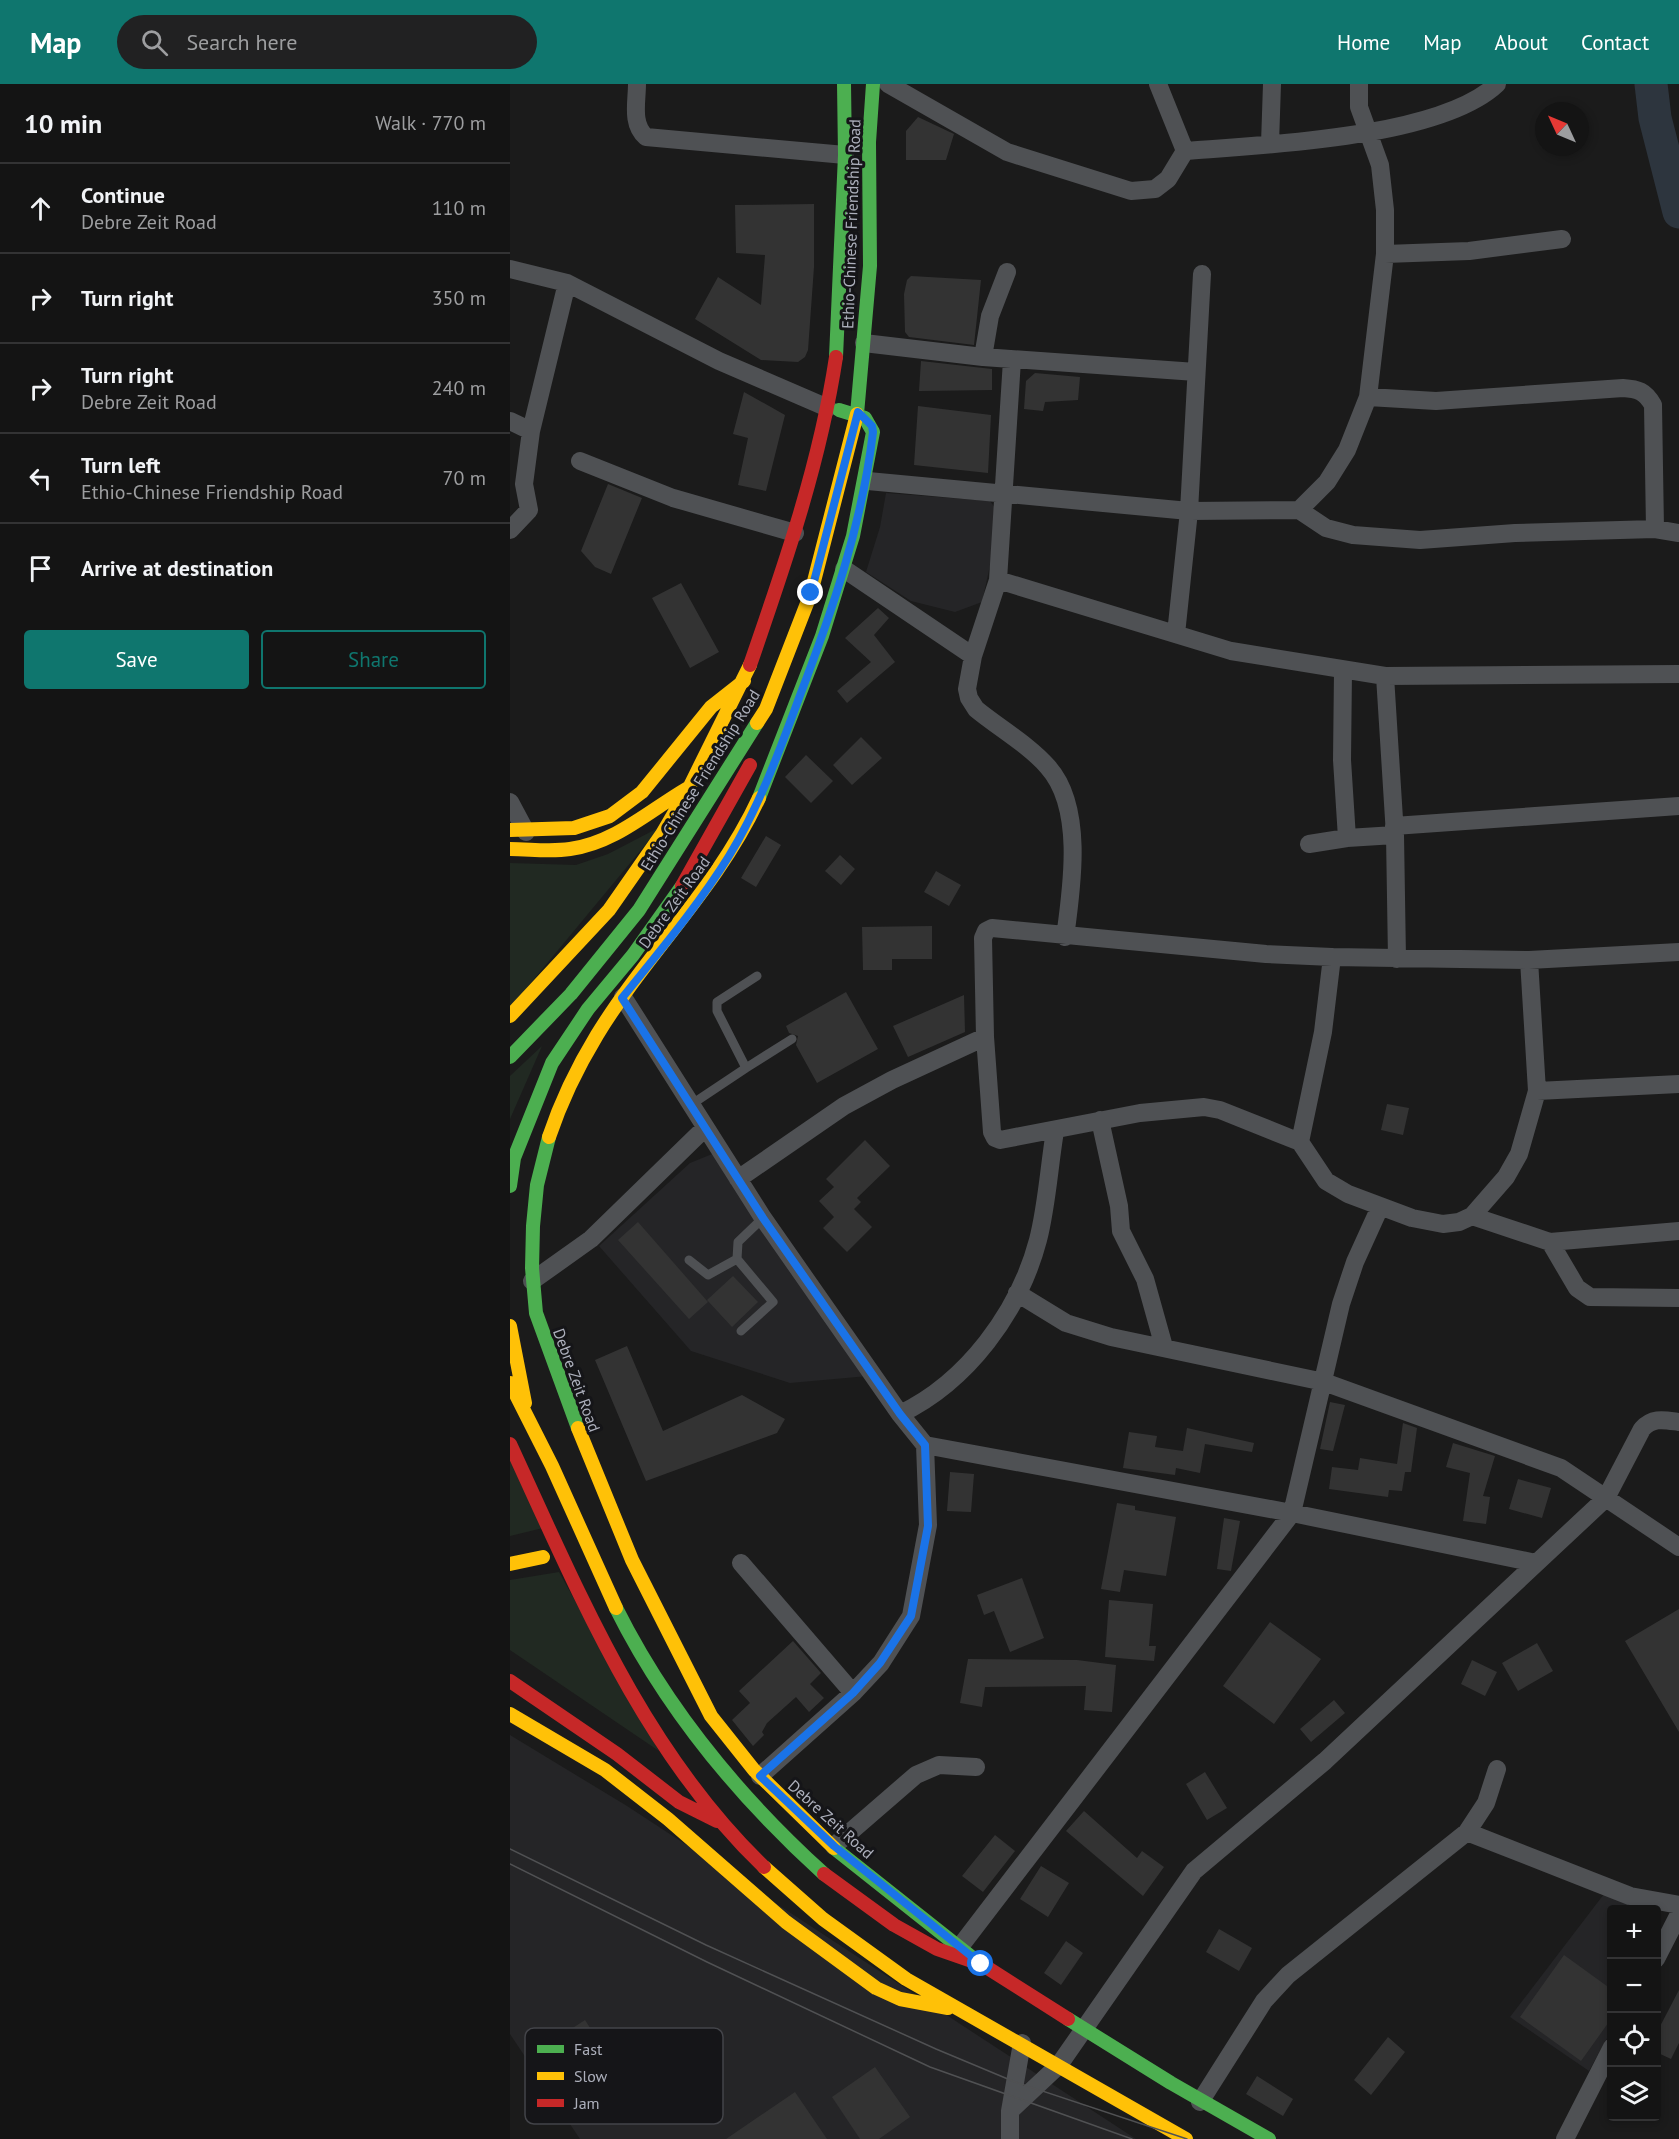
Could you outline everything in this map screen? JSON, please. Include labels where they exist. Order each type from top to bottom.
[{"type":"main road","name":"Ethio-Chinese Friendship Road","points":[[510,1016],[609,910],[662,834],[690,786],[744,681],[795,533],[828,408],[838,342],[845,155],[844,84]]},
{"type":"main road","name":"Ethio-Chinese Friendship Road","points":[[510,1057],[572,994],[639,910],[766,709],[820,565],[858,412],[870,266],[870,142],[873,84]]},
{"type":"main road","points":[[828,408],[858,412]]},
{"type":"main road","name":"Debre Zeit Road","points":[[858,412],[872,426],[873,432],[868,481],[824,633],[751,816],[728,857],[672,935],[622,998],[580,1063],[558,1107],[544,1148],[533,1203],[532,1281],[536,1313],[610,1525],[704,1706],[726,1738],[760,1776],[834,1846],[959,1948],[1200,2102],[1269,2139]]},
{"type":"main road","points":[[518,831],[574,828],[610,816],[642,792],[711,707],[744,681]]},
{"type":"main road","points":[[510,1186],[514,1158],[531,1110],[552,1063],[588,1009],[633,955],[684,884],[747,773],[758,746],[766,709]]},
{"type":"main road","points":[[510,849],[571,849],[592,843],[616,834],[690,786]]},
{"type":"main road","points":[[510,1326],[527,1413]]},
{"type":"main road","points":[[510,1383],[527,1413],[603,1583],[640,1653],[678,1714],[745,1798],[791,1845],[859,1899],[933,1947],[981,1964]]},
{"type":"main road","points":[[510,1444],[584,1608],[635,1700],[687,1778],[722,1823],[763,1866],[831,1926],[891,1970],[1022,2043],[1185,2139]]},
{"type":"main road","points":[[510,1564],[543,1557]]},
{"type":"main road","points":[[510,1680],[617,1754],[679,1802],[722,1823]]},
{"type":"main road","points":[[510,1714],[605,1770],[668,1819],[786,1922],[876,1988],[900,1999],[961,2010]]},
{"type":"street","points":[[637,84],[636,124],[639,131],[646,137],[845,155]]},
{"type":"street","points":[[888,84],[1007,152],[1131,191],[1155,189],[1168,179],[1185,151]]},
{"type":"street","points":[[1158,84],[1185,151]]},
{"type":"street","points":[[1270,144],[1272,84]]},
{"type":"street","points":[[1299,510],[1327,482],[1347,450],[1368,397],[1385,254],[1385,210],[1380,165],[1366,132],[1359,107],[1359,84]]},
{"type":"street","points":[[1185,151],[1270,144],[1366,132],[1412,123],[1457,109],[1497,84]]},
{"type":"street","points":[[1385,254],[1469,251],[1562,239]]},
{"type":"street","points":[[510,269],[567,283],[719,361],[828,408]]},
{"type":"street","points":[[982,357],[990,316],[1007,272]]},
{"type":"street","points":[[1176,634],[1189,511],[1202,274]]},
{"type":"street","points":[[510,530],[529,510],[524,484],[531,431],[567,283]]},
{"type":"street","points":[[864,343],[1012,360],[1196,372]]},
{"type":"street","points":[[1012,360],[998,580],[973,656],[967,689],[969,698],[976,709],[1047,765],[1061,783],[1074,854],[1065,937]]},
{"type":"street","points":[[1368,397],[1436,401],[1623,388],[1638,390],[1648,396],[1653,405],[1655,530]]},
{"type":"street","points":[[510,422],[531,431]]},
{"type":"street","points":[[580,461],[673,498],[795,533]]},
{"type":"street","points":[[868,481],[1189,511],[1299,510],[1326,528],[1353,535],[1420,540],[1515,532],[1655,530],[1679,532]]},
{"type":"street","points":[[844,569],[973,656]]},
{"type":"street","points":[[998,580],[1231,651],[1343,671],[1385,676],[1679,674]]},
{"type":"street","points":[[1343,671],[1342,760],[1347,838]]},
{"type":"street","points":[[1385,676],[1394,831],[1397,959]]},
{"type":"street","points":[[510,802],[518,831]]},
{"type":"street","points":[[1309,844],[1394,831],[1679,806]]},
{"type":"street","points":[[1529,960],[1537,1091],[1519,1154],[1506,1177],[1472,1216],[1459,1222],[1443,1224],[1412,1218],[1380,1207],[1326,1181],[1300,1142],[1220,1110],[1204,1107],[1140,1113],[1055,1131],[1000,1140],[995,1138],[985,1037],[983,938],[986,931],[1000,928],[1065,937],[1332,957],[1397,959],[1529,960],[1679,952]]},
{"type":"street","points":[[1300,1142],[1323,1032],[1332,957]]},
{"type":"street","points":[[622,998],[689,1106],[763,1218],[900,1414],[925,1445],[928,1526],[911,1616],[880,1663],[853,1693],[760,1776]]},
{"type":"street","points":[[738,1179],[810,1126],[844,1106],[892,1080],[985,1037]]},
{"type":"street","points":[[1537,1091],[1679,1084]]},
{"type":"street","points":[[1100,1120],[1119,1206],[1121,1232],[1145,1279],[1164,1347]]},
{"type":"street","points":[[532,1281],[591,1239],[704,1129]]},
{"type":"street","points":[[900,1414],[926,1401],[948,1385],[976,1357],[1017,1293],[1037,1240],[1055,1131]]},
{"type":"street","points":[[959,1948],[1292,1514],[1341,1304],[1355,1262],[1380,1207]]},
{"type":"street","points":[[1472,1216],[1550,1242],[1679,1231]]},
{"type":"street","points":[[1550,1242],[1577,1288],[1590,1297],[1679,1298]]},
{"type":"street","points":[[1017,1293],[1066,1323],[1111,1337],[1324,1383],[1561,1468],[1679,1547]]},
{"type":"street","points":[[1010,2111],[1059,2065],[1194,1871],[1325,1761],[1606,1498],[1642,1429],[1649,1421],[1661,1419],[1679,1422]]},
{"type":"street","points":[[925,1445],[1292,1514],[1536,1563]]},
{"type":"street","points":[[741,1563],[853,1693]]},
{"type":"street","points":[[834,1846],[916,1775],[939,1765],[976,1767]]},
{"type":"street","points":[[1200,2102],[1264,2001],[1288,1975],[1467,1832],[1486,1803],[1497,1769]]},
{"type":"street","points":[[1467,1832],[1630,1896],[1679,1905]]},
{"type":"street","points":[[1661,1949],[1679,1914]]},
{"type":"street","points":[[1010,2139],[1010,2111],[1022,2043]]},
{"type":"street","points":[[1564,2139],[1607,2055]]},
{"type":"lane","points":[[746,1068],[717,1011],[717,1002],[757,976]]},
{"type":"lane","points":[[689,1106],[792,1039]]},
{"type":"lane","points":[[741,1331],[773,1302],[737,1259],[738,1242],[763,1218]]},
{"type":"lane","points":[[689,1260],[708,1275],[737,1259]]},
{"type":"shaded area","points":[[886,493],[990,501],[998,512],[993,552],[982,602],[955,612],[911,601],[866,572],[880,527]]},
{"type":"shaded area","points":[[660,827],[510,1008],[510,863],[576,865],[608,854]]},
{"type":"shaded area","points":[[542,1046],[510,1119],[510,1076]]},
{"type":"shaded area","points":[[717,1152],[868,1376],[790,1383],[691,1351],[599,1246],[690,1163]]},
{"type":"shaded area","points":[[510,1454],[543,1528],[510,1536]]},
{"type":"shaded area","points":[[559,1572],[659,1751],[510,1650],[510,1580]]},
{"type":"shaded area","points":[[510,1735],[627,1806],[1136,2139],[580,2139],[570,2124],[723,2124],[723,2028],[525,2028],[525,2056],[510,2034]]},
{"type":"shaded area","points":[[1604,1894],[1632,1905],[1607,1905],[1607,2038],[1589,2071],[1510,2017]]},
{"type":"building","points":[[918,117],[954,134],[946,160],[906,160],[906,131]]},
{"type":"building","points":[[814,204],[814,267],[808,350],[805,357],[798,362],[761,360],[695,319],[718,277],[761,305],[765,255],[736,253],[735,205]]},
{"type":"building","points":[[911,276],[981,280],[974,345],[909,337],[905,332],[904,294],[907,280]]},
{"type":"building","points":[[921,361],[992,369],[992,390],[919,391]]},
{"type":"building","points":[[1035,373],[1080,377],[1078,400],[1045,402],[1043,411],[1024,409],[1026,381]]},
{"type":"building","points":[[744,392],[785,415],[766,491],[738,485],[748,438],[733,434]]},
{"type":"building","points":[[918,406],[991,415],[988,473],[914,465]]},
{"type":"building","points":[[608,484],[642,498],[611,574],[595,567],[581,551]]},
{"type":"building","points":[[681,583],[719,652],[690,668],[652,598]]},
{"type":"building","points":[[878,608],[889,618],[874,635],[895,662],[847,703],[837,691],[871,662],[845,638]]},
{"type":"building","points":[[861,737],[882,758],[852,785],[833,765]]},
{"type":"building","points":[[806,755],[833,781],[811,803],[785,777]]},
{"type":"building","points":[[766,836],[781,845],[756,887],[741,878]]},
{"type":"building","points":[[840,855],[855,869],[841,885],[825,871]]},
{"type":"building","points":[[936,871],[961,885],[949,906],[924,892]]},
{"type":"building","points":[[932,926],[932,959],[892,959],[892,970],[863,970],[862,927]]},
{"type":"building","points":[[846,992],[878,1049],[817,1083],[796,1045],[798,1036],[789,1033],[786,1026]]},
{"type":"building","points":[[964,995],[965,1032],[908,1057],[893,1026]]},
{"type":"building","points":[[1387,1104],[1409,1108],[1403,1135],[1381,1130]]},
{"type":"building","points":[[865,1140],[890,1166],[857,1198],[861,1202],[854,1209],[872,1227],[847,1252],[823,1228],[834,1217],[819,1201],[834,1187],[826,1179]]},
{"type":"building","points":[[638,1222],[708,1302],[689,1319],[618,1240]]},
{"type":"building","points":[[733,1276],[758,1302],[732,1327],[707,1300]]},
{"type":"building","points":[[627,1346],[663,1431],[742,1395],[785,1419],[777,1433],[646,1481],[595,1360]]},
{"type":"building","points":[[1330,1402],[1345,1405],[1333,1451],[1320,1449]]},
{"type":"building","points":[[1403,1423],[1417,1428],[1411,1472],[1405,1472],[1402,1491],[1389,1490],[1388,1497],[1329,1489],[1332,1467],[1358,1470],[1360,1458],[1397,1464]]},
{"type":"building","points":[[1187,1428],[1254,1443],[1252,1452],[1205,1444],[1200,1473],[1176,1468],[1175,1475],[1123,1468],[1129,1432],[1157,1436],[1155,1447],[1183,1451]]},
{"type":"building","points":[[1453,1443],[1495,1456],[1483,1496],[1490,1497],[1486,1524],[1463,1521],[1470,1473],[1446,1467]]},
{"type":"building","points":[[950,1472],[974,1474],[971,1512],[947,1511]]},
{"type":"building","points":[[1518,1479],[1551,1488],[1542,1518],[1509,1509]]},
{"type":"building","points":[[1117,1503],[1135,1506],[1135,1510],[1176,1517],[1166,1576],[1124,1570],[1120,1592],[1101,1589]]},
{"type":"building","points":[[1224,1518],[1240,1521],[1231,1571],[1217,1569]]},
{"type":"building","points":[[1022,1578],[1044,1638],[1010,1652],[994,1611],[984,1615],[977,1595]]},
{"type":"building","points":[[1109,1600],[1153,1604],[1149,1646],[1156,1646],[1154,1661],[1105,1657]]},
{"type":"building","points":[[1679,1609],[1679,1732],[1625,1641]]},
{"type":"building","points":[[1270,1622],[1321,1659],[1274,1724],[1223,1686]]},
{"type":"building","points":[[793,1641],[821,1673],[810,1684],[824,1698],[809,1712],[796,1697],[767,1723],[762,1732],[764,1735],[753,1746],[732,1720],[750,1703],[739,1691]]},
{"type":"building","points":[[1537,1643],[1553,1671],[1518,1691],[1502,1663]]},
{"type":"building","points":[[968,1659],[1077,1660],[1116,1665],[1112,1712],[1084,1710],[1086,1686],[985,1687],[982,1707],[960,1703]]},
{"type":"building","points":[[1472,1660],[1497,1672],[1485,1696],[1461,1684]]},
{"type":"building","points":[[1334,1700],[1345,1713],[1311,1742],[1300,1729]]},
{"type":"building","points":[[1205,1772],[1227,1808],[1207,1820],[1186,1784]]},
{"type":"building","points":[[1084,1811],[1137,1858],[1142,1851],[1164,1867],[1143,1896],[1066,1831]]},
{"type":"building","points":[[995,1835],[1015,1851],[983,1892],[962,1876]]},
{"type":"building","points":[[1041,1866],[1069,1883],[1048,1917],[1020,1899]]},
{"type":"building","points":[[1219,1929],[1252,1948],[1239,1971],[1206,1952]]},
{"type":"building","points":[[1066,1941],[1083,1953],[1061,1985],[1044,1973]]},
{"type":"building","points":[[1564,1955],[1607,1986],[1607,2025],[1581,2061],[1520,2017]]},
{"type":"building","points":[[1679,1990],[1679,2043],[1671,2059],[1661,2054],[1661,2024]]},
{"type":"building","points":[[585,2020],[590,2028],[573,2028]]},
{"type":"building","points":[[1388,2037],[1405,2052],[1371,2095],[1354,2080]]},
{"type":"building","points":[[875,2067],[910,2117],[879,2139],[860,2139],[832,2097]]},
{"type":"building","points":[[1257,2076],[1293,2099],[1283,2116],[1246,2094]]},
{"type":"building","points":[[795,2092],[827,2139],[726,2139]]},
{"type":"waterway","points":[[1651,84],[1655,118],[1679,212]]},
{"type":"tram line","points":[[510,1849],[706,1945],[936,2049],[1015,2082],[1187,2139]]},
{"type":"tram line","points":[[510,1864],[707,1962],[930,2067],[1132,2139]]},
{"type":"traffic: fast","points":[[836,357],[845,155],[844,84]]},
{"type":"traffic: fast","points":[[857,414],[870,266],[869,142],[873,84]]},
{"type":"traffic: fast","points":[[759,798],[822,636],[853,536],[873,432],[865,418],[839,410]]},
{"type":"traffic: fast","points":[[510,1057],[571,994],[639,910],[757,723]]},
{"type":"traffic: fast","points":[[510,1186],[514,1158],[552,1063],[588,1009],[633,955],[682,886]]},
{"type":"traffic: fast","points":[[549,1137],[537,1185],[533,1226],[532,1268],[536,1313],[578,1428]]},
{"type":"traffic: fast","points":[[616,1608],[658,1682],[707,1750],[763,1814],[824,1874]]},
{"type":"traffic: fast","points":[[834,1848],[974,1959]]},
{"type":"traffic: fast","points":[[1068,2019],[1171,2083],[1269,2139]]},
{"type":"traffic: slow","points":[[757,723],[766,709],[811,593],[857,414]]},
{"type":"traffic: slow","points":[[510,1016],[609,910],[662,834],[690,786],[750,665]]},
{"type":"traffic: slow","points":[[510,830],[574,828],[610,816],[642,792],[711,707],[744,681]]},
{"type":"traffic: slow","points":[[510,849],[555,850],[586,846],[617,833],[688,788]]},
{"type":"traffic: slow","points":[[549,1137],[570,1085],[597,1035],[723,861],[759,798]]},
{"type":"traffic: slow","points":[[510,1326],[525,1403]]},
{"type":"traffic: slow","points":[[510,1383],[552,1466],[616,1608]]},
{"type":"traffic: slow","points":[[578,1428],[632,1560],[711,1716],[754,1770],[834,1848]]},
{"type":"traffic: slow","points":[[510,1564],[543,1557]]},
{"type":"traffic: slow","points":[[510,1714],[605,1770],[668,1819],[786,1922],[876,1988],[900,1999],[948,2008]]},
{"type":"traffic: slow","points":[[764,1867],[823,1919],[906,1979],[1186,2139]]},
{"type":"traffic: jam","points":[[750,665],[811,474],[821,436],[836,357]]},
{"type":"traffic: jam","points":[[682,886],[750,765]]},
{"type":"traffic: jam","points":[[510,1444],[589,1613],[649,1721],[683,1773],[721,1822],[764,1867]]},
{"type":"traffic: jam","points":[[510,1681],[617,1754],[679,1802],[717,1821]]},
{"type":"traffic: jam","points":[[824,1874],[894,1925],[937,1949],[983,1965],[1068,2019]]},
{"type":"route","points":[[811,593],[858,412],[872,426],[873,432],[868,481],[832,612],[789,726],[751,816],[728,857],[672,935],[622,998],[689,1106],[763,1218],[900,1414],[925,1445],[928,1526],[921,1573],[911,1616],[880,1663],[853,1693],[760,1776],[789,1806],[834,1846],[981,1964]]}]
